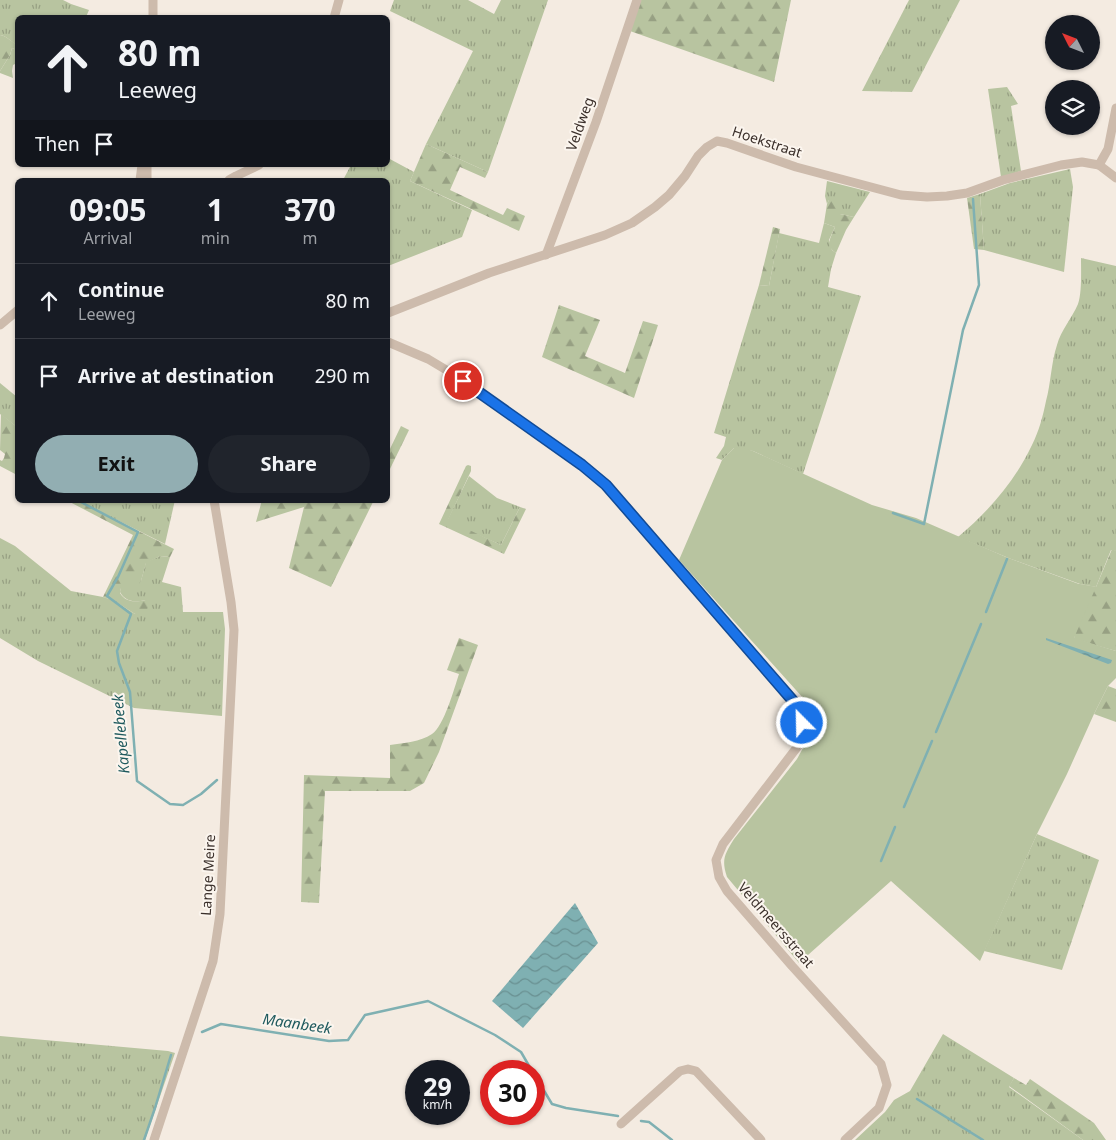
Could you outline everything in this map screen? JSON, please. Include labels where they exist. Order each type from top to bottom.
[{"type":"street","points":[[152,15],[153,0]]},
{"type":"street","points":[[335,15],[339,0]]},
{"type":"street","name":"Veldweg","points":[[546,255],[596,122],[637,0]]},
{"type":"street","points":[[1116,108],[1108,149],[1099,165],[1116,178]]},
{"type":"street","name":"Hoekstraat","points":[[390,313],[489,272],[605,235],[632,223],[669,195],[685,176],[698,156],[717,141],[796,167],[868,187],[901,195],[927,197],[967,193],[1003,180],[1061,165],[1082,162],[1099,165]]},
{"type":"street","points":[[232,178],[255,167]]},
{"type":"street","points":[[0,325],[15,312]]},
{"type":"street","name":"Veldmeersstraat","points":[[390,343],[428,359],[448,371],[582,465],[606,485],[794,702],[800,712],[802,734],[798,746],[723,844],[716,860],[719,877],[727,891],[881,1064],[887,1085],[879,1108],[845,1140]]},
{"type":"street","name":"Lange Meire","points":[[154,1140],[213,961],[220,914],[234,630],[214,503]]},
{"type":"street","points":[[621,1124],[680,1070],[688,1069],[696,1071],[761,1140]]},
{"type":"green space","points":[[0,0],[63,0],[89,10],[87,15],[15,15],[15,44],[0,35]]},
{"type":"green space","points":[[394,0],[468,0],[494,14],[501,0],[548,0],[488,172],[426,144],[473,51],[390,11]]},
{"type":"green space","points":[[640,0],[791,0],[774,82],[630,31]]},
{"type":"green space","points":[[909,0],[960,0],[912,92],[862,91]]},
{"type":"green space","points":[[0,35],[15,43],[15,49],[12,48],[0,71]]},
{"type":"green space","points":[[12,48],[15,49],[13,78],[0,73]]},
{"type":"green space","points":[[1007,87],[1018,104],[1011,106],[1021,171],[1001,177],[988,89]]},
{"type":"green space","points":[[426,144],[488,172],[485,178],[460,167],[450,190],[503,215],[507,208],[525,216],[519,231],[410,181]]},
{"type":"green space","points":[[390,159],[414,172],[410,181],[472,210],[462,237],[390,265],[390,178],[344,178],[350,167],[390,167]]},
{"type":"green space","points":[[1070,169],[1073,187],[1064,272],[984,250],[980,194],[1010,183]]},
{"type":"green space","points":[[827,181],[870,192],[854,217],[840,214],[829,200],[827,204],[825,196]]},
{"type":"green space","points":[[980,194],[984,250],[974,249],[967,198]]},
{"type":"green space","points":[[833,199],[840,204],[840,214],[854,217],[836,253],[829,244],[835,227],[824,223],[827,204],[829,200]]},
{"type":"green space","points":[[824,223],[835,227],[829,240],[832,250],[836,253],[828,287],[861,296],[803,474],[753,451],[734,448],[722,460],[716,458],[724,446],[726,437],[714,433],[759,285],[769,286],[779,233],[819,243]]},
{"type":"green space","points":[[773,227],[780,229],[769,286],[759,285]]},
{"type":"green space","points":[[1081,258],[1116,266],[1116,551],[1111,550],[1096,587],[1080,584],[1011,559],[958,537],[991,506],[1018,471],[1039,429],[1057,345],[1078,304]]},
{"type":"green space","points":[[559,305],[600,320],[585,356],[625,373],[643,321],[658,325],[634,398],[542,357]]},
{"type":"green space","points":[[0,383],[15,395],[15,425],[0,414]]},
{"type":"green space","points":[[1,414],[15,425],[15,474],[0,466],[0,460],[2,461],[5,454],[0,450]]},
{"type":"green space","points":[[401,426],[409,430],[390,469],[390,449]]},
{"type":"green space","points":[[740,447],[753,451],[872,505],[916,518],[1006,557],[1079,584],[1096,587],[1074,638],[1116,651],[1116,678],[1108,686],[1094,714],[980,961],[891,881],[799,963],[727,877],[724,861],[728,849],[797,759],[809,737],[812,717],[804,699],[679,560],[722,460],[734,448]]},
{"type":"green space","points":[[468,465],[471,466],[471,471],[448,520],[501,545],[520,507],[526,509],[504,554],[439,524]]},
{"type":"green space","points":[[469,476],[497,498],[520,507],[501,545],[447,521]]},
{"type":"green space","points":[[72,503],[83,503],[174,549],[170,557],[160,556],[146,563],[141,581],[136,588],[121,588],[120,593],[125,599],[135,601],[146,600],[149,602],[148,608],[143,613],[135,614],[113,600],[103,597],[133,535]]},
{"type":"green space","points":[[83,503],[174,503],[165,544]]},
{"type":"green space","points":[[261,503],[373,503],[331,587],[289,568],[304,507],[256,522]]},
{"type":"green space","points":[[0,538],[15,546],[71,591],[113,600],[135,614],[146,600],[128,600],[122,596],[121,588],[141,581],[146,562],[160,556],[170,557],[162,582],[181,587],[183,612],[223,612],[225,629],[222,716],[134,708],[38,661],[0,638]]},
{"type":"green space","points":[[1112,549],[1116,551],[1116,651],[1074,639],[1079,584],[1096,587]]},
{"type":"green space","points":[[459,638],[478,645],[439,752],[424,783],[410,791],[325,791],[319,903],[301,902],[304,775],[390,778],[390,745],[412,742],[427,737],[441,723],[459,674],[447,670]]},
{"type":"green space","points":[[1108,686],[1116,689],[1116,722],[1094,714]]},
{"type":"green space","points":[[1037,834],[1099,860],[1062,970],[984,951]]},
{"type":"green space","points":[[943,1034],[1014,1078],[1009,1087],[1083,1140],[855,1140],[885,1112],[894,1100],[910,1091]]},
{"type":"green space","points":[[0,1036],[175,1053],[145,1140],[0,1140]]},
{"type":"green space","points":[[1014,1078],[1026,1085],[1030,1079],[1094,1123],[1106,1140],[1083,1140],[1009,1086]]},
{"type":"water","points":[[1046,638],[1112,660],[1111,663],[1108,664],[1046,640]]},
{"type":"water","points":[[575,903],[598,943],[523,1028],[492,1001]]},
{"type":"waterway","points":[[893,513],[924,524],[963,330],[979,285],[973,199]]},
{"type":"waterway","name":"Kapellebeek","points":[[83,503],[138,532],[118,577],[107,596],[131,614],[117,651],[119,663],[130,692],[137,781],[170,804],[183,805],[201,794],[217,780]]},
{"type":"waterway","points":[[986,612],[1007,559]]},
{"type":"waterway","points":[[936,732],[981,624]]},
{"type":"waterway","points":[[904,807],[932,741]]},
{"type":"waterway","points":[[881,861],[895,827]]},
{"type":"waterway","name":"Maanbeek","points":[[202,1032],[221,1024],[329,1041],[348,1040],[365,1015],[428,1001],[495,1035],[521,1052],[526,1060]]},
{"type":"waterway","name":"Maanbeek","points":[[144,1140],[171,1055]]},
{"type":"waterway","name":"Maanbeek","points":[[545,1092],[552,1104],[618,1116]]},
{"type":"waterway","points":[[917,1099],[983,1140]]},
{"type":"waterway","name":"Maanbeek","points":[[641,1121],[649,1122],[672,1140]]},
{"type":"route","points":[[463,381],[582,465],[606,485],[794,702],[800,712],[802,723]]}]
